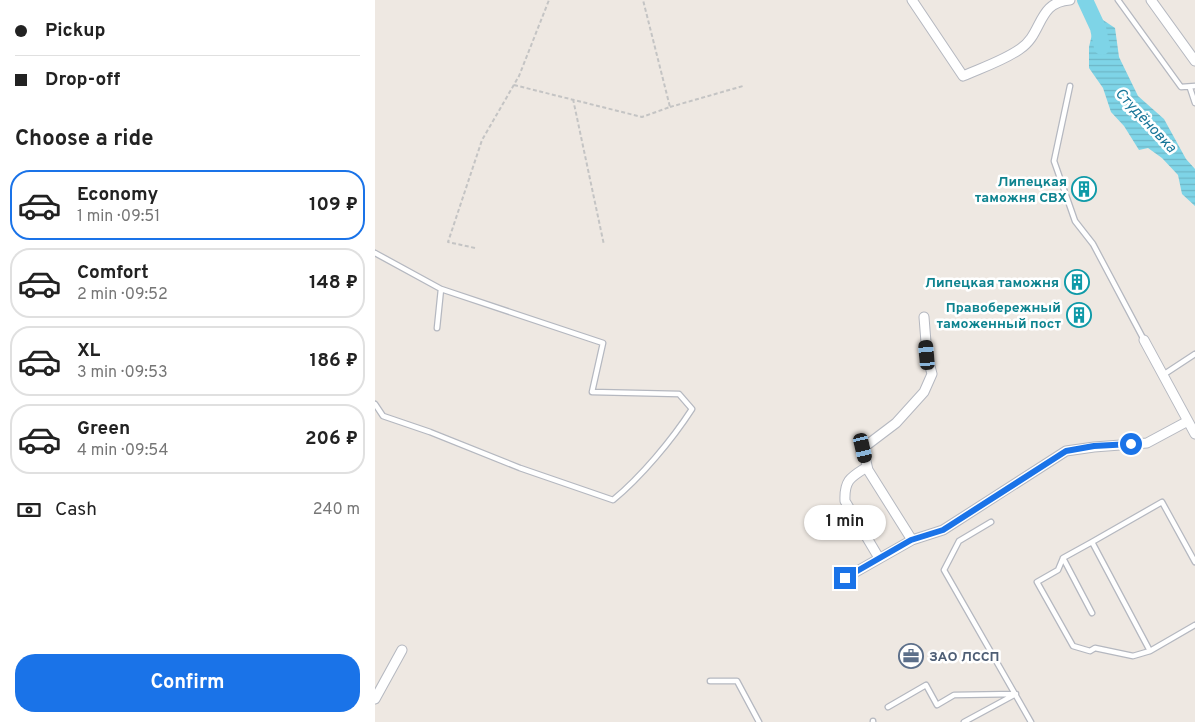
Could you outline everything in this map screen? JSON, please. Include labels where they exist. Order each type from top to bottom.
[{"type":"street","points":[[912,0],[963,76],[1020,49],[1031,38],[1049,6],[1059,1],[1069,0]]},
{"type":"street","points":[[1151,0],[1195,61]]},
{"type":"street","points":[[911,540],[867,467],[863,448],[896,423],[924,392],[932,374],[927,355],[924,317]]},
{"type":"street","points":[[1144,340],[1195,434]]},
{"type":"street","points":[[845,578],[911,540],[943,530],[1005,488],[1066,451],[1094,446],[1147,443],[1188,421]]},
{"type":"street","points":[[867,467],[850,478],[845,491],[845,501],[879,558]]},
{"type":"street","points":[[376,694],[403,650]]},
{"type":"lane","points":[[1118,0],[1181,87],[1192,87],[1195,103]]},
{"type":"lane","points":[[1070,86],[1053,161],[1075,221],[1093,244],[1144,340]]},
{"type":"lane","points":[[375,252],[387,262],[441,289],[603,343],[592,392],[679,394],[692,409],[683,424],[625,491],[613,500],[520,468],[430,432],[383,416],[375,404]]},
{"type":"lane","points":[[437,328],[441,289]]},
{"type":"lane","points":[[1163,375],[1195,354]]},
{"type":"lane","points":[[1195,562],[1162,502],[1063,558],[1058,570],[1037,582],[1073,646],[1089,651],[1095,648],[1133,656],[1150,650],[1195,625]]},
{"type":"lane","points":[[991,522],[959,542],[944,570],[1031,722]]},
{"type":"lane","points":[[1091,542],[1150,650]]},
{"type":"lane","points":[[1063,558],[1092,613]]},
{"type":"lane","points":[[710,681],[737,681],[759,722]]},
{"type":"lane","points":[[888,707],[926,685],[937,705],[954,696],[1016,694]]},
{"type":"lane","points":[[964,722],[1016,694]]},
{"type":"path","points":[[475,248],[448,242],[482,140],[514,85],[549,0]]},
{"type":"path","points":[[643,0],[670,107]]},
{"type":"path","points":[[514,85],[643,117],[670,107],[743,86]]},
{"type":"path","points":[[573,100],[604,245]]},
{"type":"water","points":[[1103,20],[1115,28],[1119,57],[1138,96],[1164,119],[1186,159],[1195,169],[1195,206],[1182,194],[1178,175],[1162,158],[1148,148],[1139,150],[1124,126],[1111,112],[1103,88],[1089,68],[1089,47],[1093,30]]},
{"type":"waterway","name":"Студёновка","points":[[1085,0],[1098,28],[1102,47]]},
{"type":"place","name":"Липецкая таможня СВХ","points":[[1084,189]]},
{"type":"place","name":"Липецкая таможня","points":[[1077,282]]},
{"type":"place","name":"Правобережный таможенный пост","points":[[1079,315]]},
{"type":"place","name":"ЗАО ЛССП","points":[[911,656]]},
{"type":"route","points":[[845,578],[911,540],[943,530],[1030,472],[1066,451],[1094,446],[1131,444]]}]
